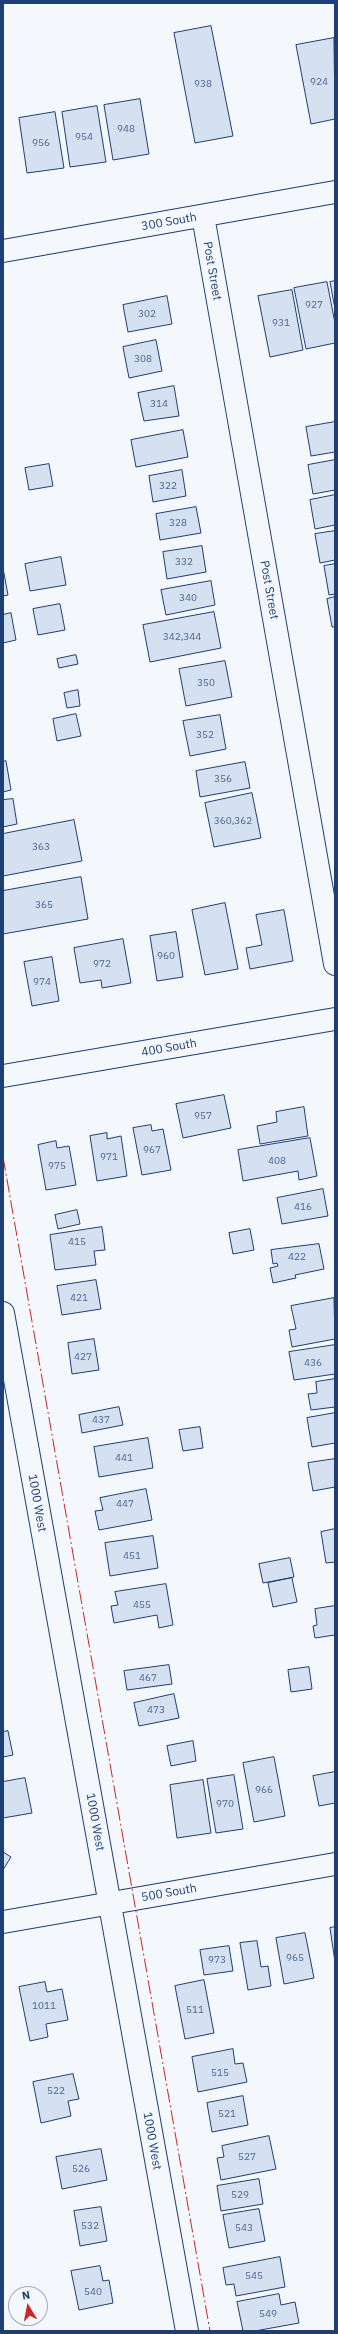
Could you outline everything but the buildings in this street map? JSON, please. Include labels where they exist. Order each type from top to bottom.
[{"type":"street","name":"300 South","points":[[3,251],[335,192]]},
{"type":"street","name":"Post Street","points":[[203,216],[335,964]]},
{"type":"street","name":"400 South","points":[[3,1076],[335,1019]]},
{"type":"street","name":"1000 West","points":[[3,1313],[187,2331]]},
{"type":"street","name":"500 South","points":[[3,1922],[335,1864]]},
{"type":"power","points":[[3,1157],[210,2331]]}]
